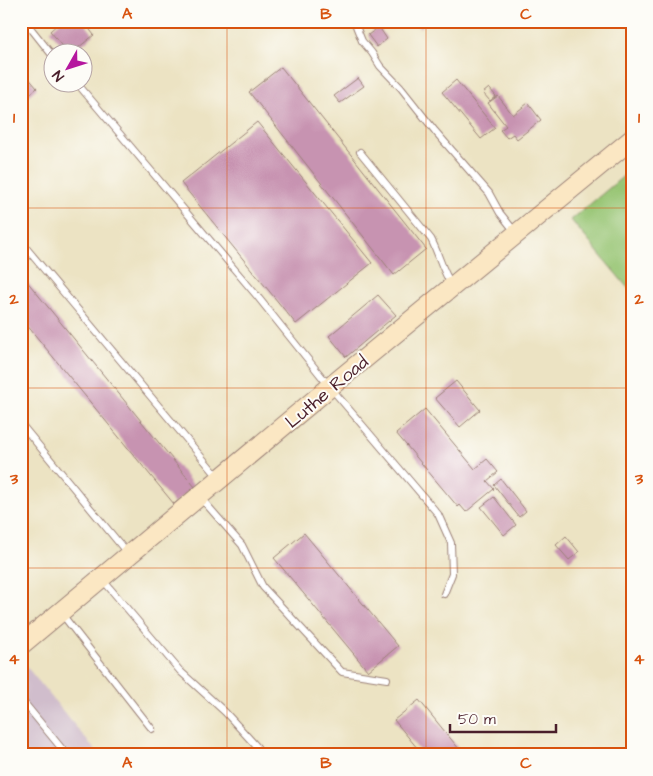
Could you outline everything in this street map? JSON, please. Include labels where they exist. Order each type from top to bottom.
[{"type":"street","name":"Luthe Road","points":[[21,645],[330,386],[632,139]]},
{"type":"lane","points":[[25,21],[42,42]]},
{"type":"lane","points":[[354,21],[362,41],[380,66],[401,88],[435,132],[489,194],[500,213],[516,234]]},
{"type":"lane","points":[[84,92],[438,514],[451,543],[452,574],[444,594]]},
{"type":"lane","points":[[360,152],[431,239],[447,277],[453,286]]},
{"type":"lane","points":[[27,249],[220,479]]},
{"type":"lane","points":[[21,424],[129,554]]},
{"type":"lane","points":[[200,496],[242,545],[263,587],[342,672],[387,679]]},
{"type":"lane","points":[[101,578],[180,671],[225,712],[257,747]]},
{"type":"lane","points":[[60,612],[152,729]]},
{"type":"lane","points":[[21,699],[67,755]]},
{"type":"shaded area","points":[[26,666],[99,755],[21,755],[21,670]]},
{"type":"green space","points":[[632,169],[632,293],[571,220]]},
{"type":"building","points":[[83,21],[94,35],[85,42],[59,42],[50,31],[60,22]]},
{"type":"building","points":[[415,21],[427,21],[420,28]]},
{"type":"building","points":[[379,27],[387,39],[377,47],[368,35]]},
{"type":"building","points":[[281,67],[426,249],[394,275],[249,92]]},
{"type":"building","points":[[21,69],[37,88],[21,102]]},
{"type":"building","points":[[358,78],[364,86],[340,103],[334,96]]},
{"type":"building","points":[[456,80],[495,128],[481,139],[442,92]]},
{"type":"building","points":[[489,88],[496,96],[490,101],[483,93]]},
{"type":"building","points":[[498,96],[513,115],[528,103],[541,120],[517,139],[513,134],[507,138],[500,130],[506,126],[488,103]]},
{"type":"building","points":[[257,122],[372,263],[296,324],[181,183]]},
{"type":"building","points":[[21,274],[195,487],[174,504],[21,318]]},
{"type":"building","points":[[378,295],[396,315],[346,357],[329,336]]},
{"type":"building","points":[[456,381],[480,410],[460,427],[435,398]]},
{"type":"building","points":[[425,409],[475,469],[487,459],[498,472],[487,481],[494,489],[466,512],[460,505],[458,507],[396,433]]},
{"type":"building","points":[[501,479],[526,511],[519,517],[494,485]]},
{"type":"building","points":[[494,497],[516,525],[504,535],[481,507]]},
{"type":"building","points":[[304,533],[398,646],[368,671],[274,558]]},
{"type":"building","points":[[566,536],[579,552],[569,560],[556,545]]},
{"type":"building","points":[[419,700],[464,755],[423,755],[394,720]]}]
